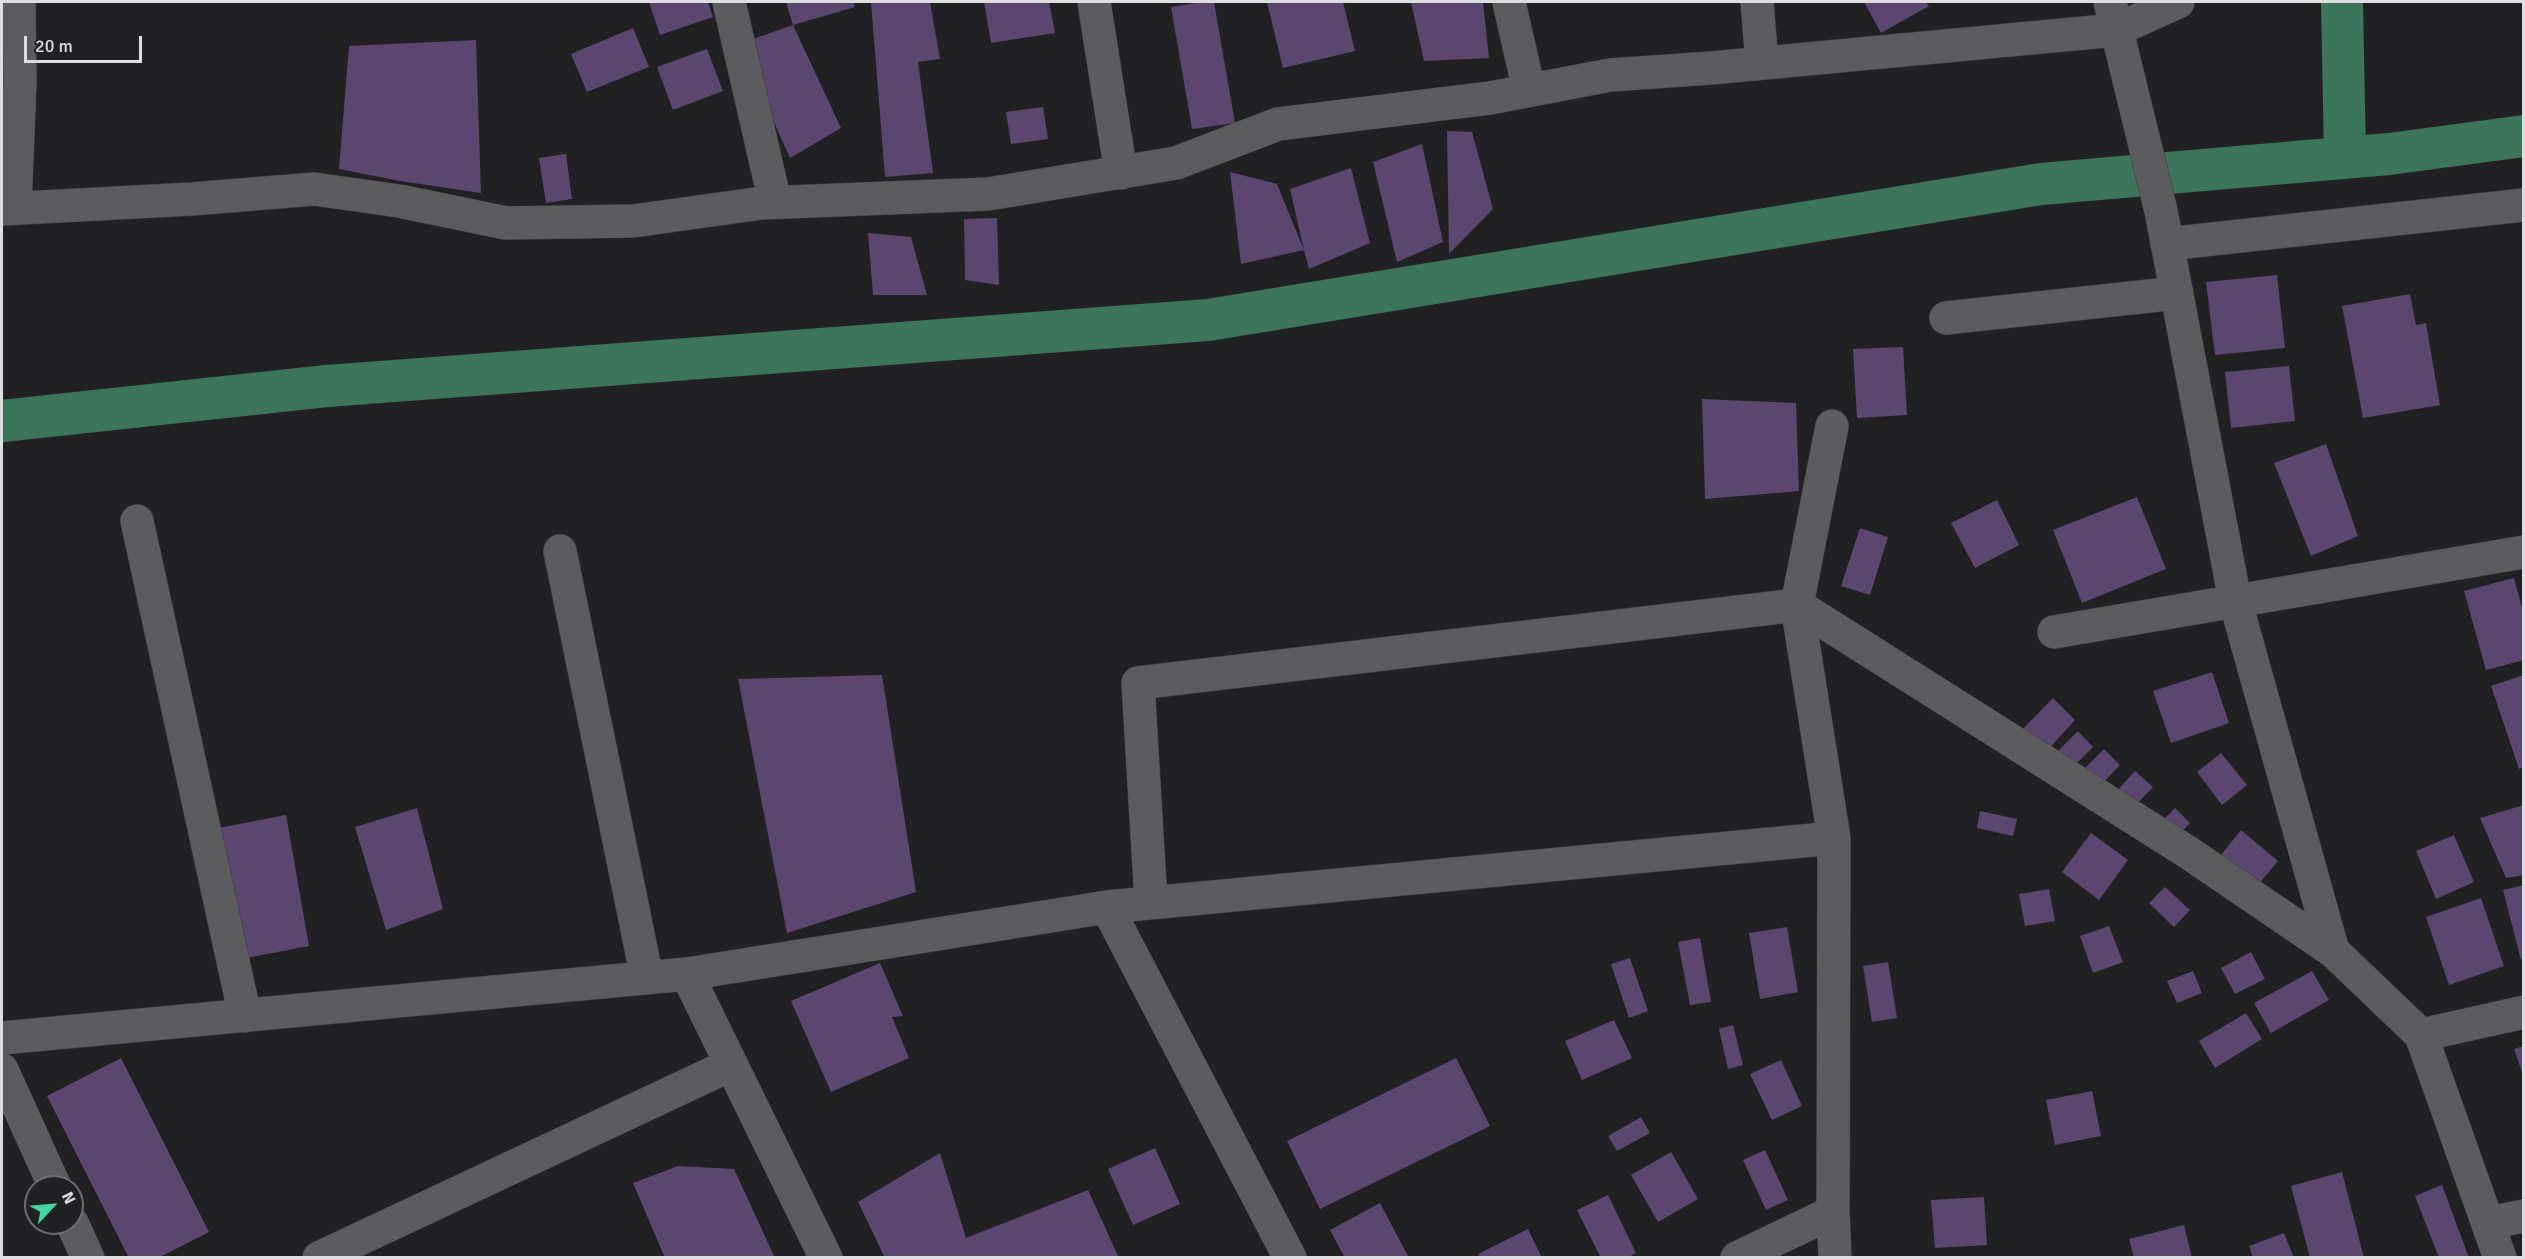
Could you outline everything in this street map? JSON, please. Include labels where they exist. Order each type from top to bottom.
[{"type":"street","points":[[19,2],[20,82],[8,208],[192,200],[314,189],[399,201],[506,223],[633,221],[775,202],[988,194],[1176,163],[1278,124],[1490,98],[1610,75],[1762,63],[2113,16],[2178,2]]},
{"type":"street","points":[[729,2],[775,202]]},
{"type":"street","points":[[1094,2],[1121,173]]},
{"type":"street","points":[[1509,2],[1528,90]]},
{"type":"street","points":[[1757,2],[1762,63]]},
{"type":"street","points":[[2113,16],[2139,113],[2161,211],[2235,600],[2333,951]]},
{"type":"street","points":[[2167,244],[2523,205]]},
{"type":"street","points":[[1946,318],[2176,293]]},
{"type":"street","points":[[1832,426],[1797,605],[1834,838],[1833,1212],[1835,1257]]},
{"type":"street","points":[[137,521],[245,1016]]},
{"type":"street","points":[[560,551],[647,978]]},
{"type":"street","points":[[2054,632],[2523,552]]},
{"type":"street","points":[[1151,902],[1138,683],[1797,605],[2189,853],[2333,951],[2421,1035],[2500,1257]]},
{"type":"street","points":[[2,1038],[687,974],[1107,906],[1834,838]]},
{"type":"street","points":[[1107,906],[1290,1257]]},
{"type":"street","points":[[687,974],[826,1257]]},
{"type":"street","points":[[2421,1035],[2523,1012]]},
{"type":"street","points":[[319,1257],[730,1065]]},
{"type":"street","points":[[2,1070],[50,1175]]},
{"type":"street","points":[[1737,1257],[1833,1212]]},
{"type":"street","points":[[2488,1223],[2523,1216]]},
{"type":"street","points":[[78,1235],[88,1257]]},
{"type":"building","points":[[649,2],[708,2],[713,17],[660,35]]},
{"type":"building","points":[[786,2],[853,2],[855,7],[793,25]]},
{"type":"building","points":[[871,2],[930,2],[940,59],[918,62],[933,173],[885,177]]},
{"type":"building","points":[[984,2],[1049,2],[1055,33],[991,43]]},
{"type":"building","points":[[1214,2],[1235,123],[1192,129],[1171,7]]},
{"type":"building","points":[[1267,2],[1343,2],[1355,51],[1283,68]]},
{"type":"building","points":[[1411,2],[1483,2],[1489,58],[1424,61]]},
{"type":"building","points":[[1864,2],[1926,2],[1929,6],[1881,33]]},
{"type":"building","points":[[793,25],[841,128],[790,158],[739,44]]},
{"type":"building","points":[[633,28],[649,67],[587,92],[571,54]]},
{"type":"building","points":[[476,40],[481,193],[339,169],[349,46]]},
{"type":"building","points":[[707,49],[723,91],[673,110],[657,67]]},
{"type":"building","points":[[1043,107],[1048,139],[1011,144],[1006,112]]},
{"type":"building","points":[[1447,131],[1472,132],[1493,209],[1449,254]]},
{"type":"building","points":[[1422,144],[1443,242],[1397,262],[1373,162]]},
{"type":"building","points":[[566,154],[572,199],[546,203],[539,158]]},
{"type":"building","points":[[1351,168],[1370,243],[1309,269],[1290,189]]},
{"type":"building","points":[[1230,172],[1277,184],[1304,250],[1241,264]]},
{"type":"building","points":[[997,218],[999,285],[965,280],[964,219]]},
{"type":"building","points":[[868,233],[911,237],[927,295],[873,295]]},
{"type":"building","points":[[2277,275],[2285,348],[2215,355],[2206,282]]},
{"type":"building","points":[[2410,294],[2416,325],[2426,323],[2440,405],[2363,418],[2342,306]]},
{"type":"building","points":[[1903,347],[1907,415],[1857,418],[1853,349]]},
{"type":"building","points":[[2289,366],[2295,421],[2231,428],[2225,372]]},
{"type":"building","points":[[1702,399],[1796,403],[1799,491],[1705,499]]},
{"type":"building","points":[[2326,444],[2358,536],[2311,556],[2274,463]]},
{"type":"building","points":[[2137,497],[2166,569],[2082,603],[2053,530]]},
{"type":"building","points":[[1997,500],[2019,545],[1975,568],[1951,523]]},
{"type":"building","points":[[1860,528],[1888,537],[1870,595],[1841,586]]},
{"type":"building","points":[[2514,578],[2524,615],[2524,660],[2486,670],[2464,591]]},
{"type":"building","points":[[2212,672],[2229,723],[2171,743],[2153,691]]},
{"type":"building","points":[[882,675],[916,892],[787,933],[738,679]]},
{"type":"building","points":[[2524,675],[2524,767],[2519,769],[2491,686]]},
{"type":"building","points":[[2053,698],[2075,720],[2044,754],[2020,732]]},
{"type":"building","points":[[2078,731],[2093,747],[2070,770],[2054,755]]},
{"type":"building","points":[[2104,749],[2120,765],[2096,790],[2079,774]]},
{"type":"building","points":[[2221,753],[2247,785],[2222,805],[2197,772]]},
{"type":"building","points":[[2135,771],[2153,787],[2130,811],[2113,795]]},
{"type":"building","points":[[2524,805],[2524,875],[2506,878],[2480,818]]},
{"type":"building","points":[[417,808],[443,909],[386,930],[355,827]]},
{"type":"building","points":[[2175,808],[2190,823],[2175,838],[2160,823]]},
{"type":"building","points":[[1980,811],[2017,819],[2013,836],[1977,828]]},
{"type":"building","points":[[286,815],[309,946],[241,959],[214,829]]},
{"type":"building","points":[[2241,830],[2278,861],[2253,891],[2217,860]]},
{"type":"building","points":[[2091,833],[2128,860],[2099,900],[2062,872]]},
{"type":"building","points":[[2454,835],[2474,882],[2436,899],[2416,851]]},
{"type":"building","points":[[2524,885],[2524,959],[2521,960],[2503,890]]},
{"type":"building","points":[[2165,887],[2190,910],[2174,927],[2149,903]]},
{"type":"building","points":[[2049,889],[2055,921],[2025,926],[2019,894]]},
{"type":"building","points":[[2481,898],[2504,966],[2449,985],[2426,917]]},
{"type":"building","points":[[2109,926],[2123,962],[2093,973],[2080,936]]},
{"type":"building","points":[[1787,927],[1798,992],[1760,999],[1749,933]]},
{"type":"building","points":[[1700,938],[1711,1002],[1690,1005],[1678,942]]},
{"type":"building","points":[[2251,952],[2265,979],[2235,994],[2221,968]]},
{"type":"building","points":[[1630,958],[1648,1011],[1629,1018],[1611,964]]},
{"type":"building","points":[[1888,962],[1897,1018],[1872,1022],[1863,966]]},
{"type":"building","points":[[880,963],[903,1016],[892,1017],[909,1058],[831,1092],[791,1001]]},
{"type":"building","points":[[2193,971],[2202,993],[2177,1003],[2167,981]]},
{"type":"building","points":[[2312,971],[2329,1000],[2271,1033],[2254,1003]]},
{"type":"building","points":[[2246,1013],[2262,1039],[2215,1068],[2199,1041]]},
{"type":"building","points":[[1614,1020],[1632,1058],[1582,1080],[1565,1041]]},
{"type":"building","points":[[1733,1025],[1743,1065],[1728,1069],[1719,1029]]},
{"type":"building","points":[[2524,1046],[2524,1075],[2523,1075],[2514,1049]]},
{"type":"building","points":[[121,1058],[209,1232],[158,1258],[129,1258],[47,1096]]},
{"type":"building","points":[[1456,1058],[1490,1126],[1320,1209],[1287,1141]]},
{"type":"building","points":[[1781,1060],[1802,1106],[1772,1120],[1750,1074]]},
{"type":"building","points":[[2092,1091],[2101,1136],[2055,1145],[2046,1100]]},
{"type":"building","points":[[1641,1117],[1650,1133],[1617,1151],[1608,1136]]},
{"type":"building","points":[[1155,1148],[1180,1204],[1133,1225],[1108,1169]]},
{"type":"building","points":[[1765,1150],[1788,1200],[1766,1210],[1743,1160]]},
{"type":"building","points":[[1671,1152],[1698,1199],[1658,1222],[1631,1175]]},
{"type":"building","points":[[940,1153],[966,1238],[1088,1190],[1119,1258],[885,1258],[858,1202]]},
{"type":"building","points":[[678,1166],[734,1169],[775,1258],[665,1258],[633,1183]]},
{"type":"building","points":[[2342,1172],[2364,1258],[2310,1258],[2291,1186]]},
{"type":"building","points":[[2442,1185],[2469,1258],[2439,1258],[2415,1196]]},
{"type":"building","points":[[1608,1195],[1636,1253],[1627,1258],[1601,1258],[1577,1210]]},
{"type":"building","points":[[1984,1197],[1987,1245],[1935,1248],[1931,1200]]},
{"type":"building","points":[[1380,1203],[1408,1256],[1345,1258],[1330,1230]]},
{"type":"building","points":[[2184,1225],[2192,1258],[2134,1258],[2129,1239]]},
{"type":"building","points":[[1528,1229],[1542,1258],[1480,1258],[1478,1254]]},
{"type":"building","points":[[2284,1233],[2294,1258],[2253,1258],[2249,1246]]},
{"type":"waterway","points":[[2342,2],[2345,158]]},
{"type":"waterway","points":[[2,421],[327,386],[1208,320],[2041,184],[2389,154],[2524,136]]}]
